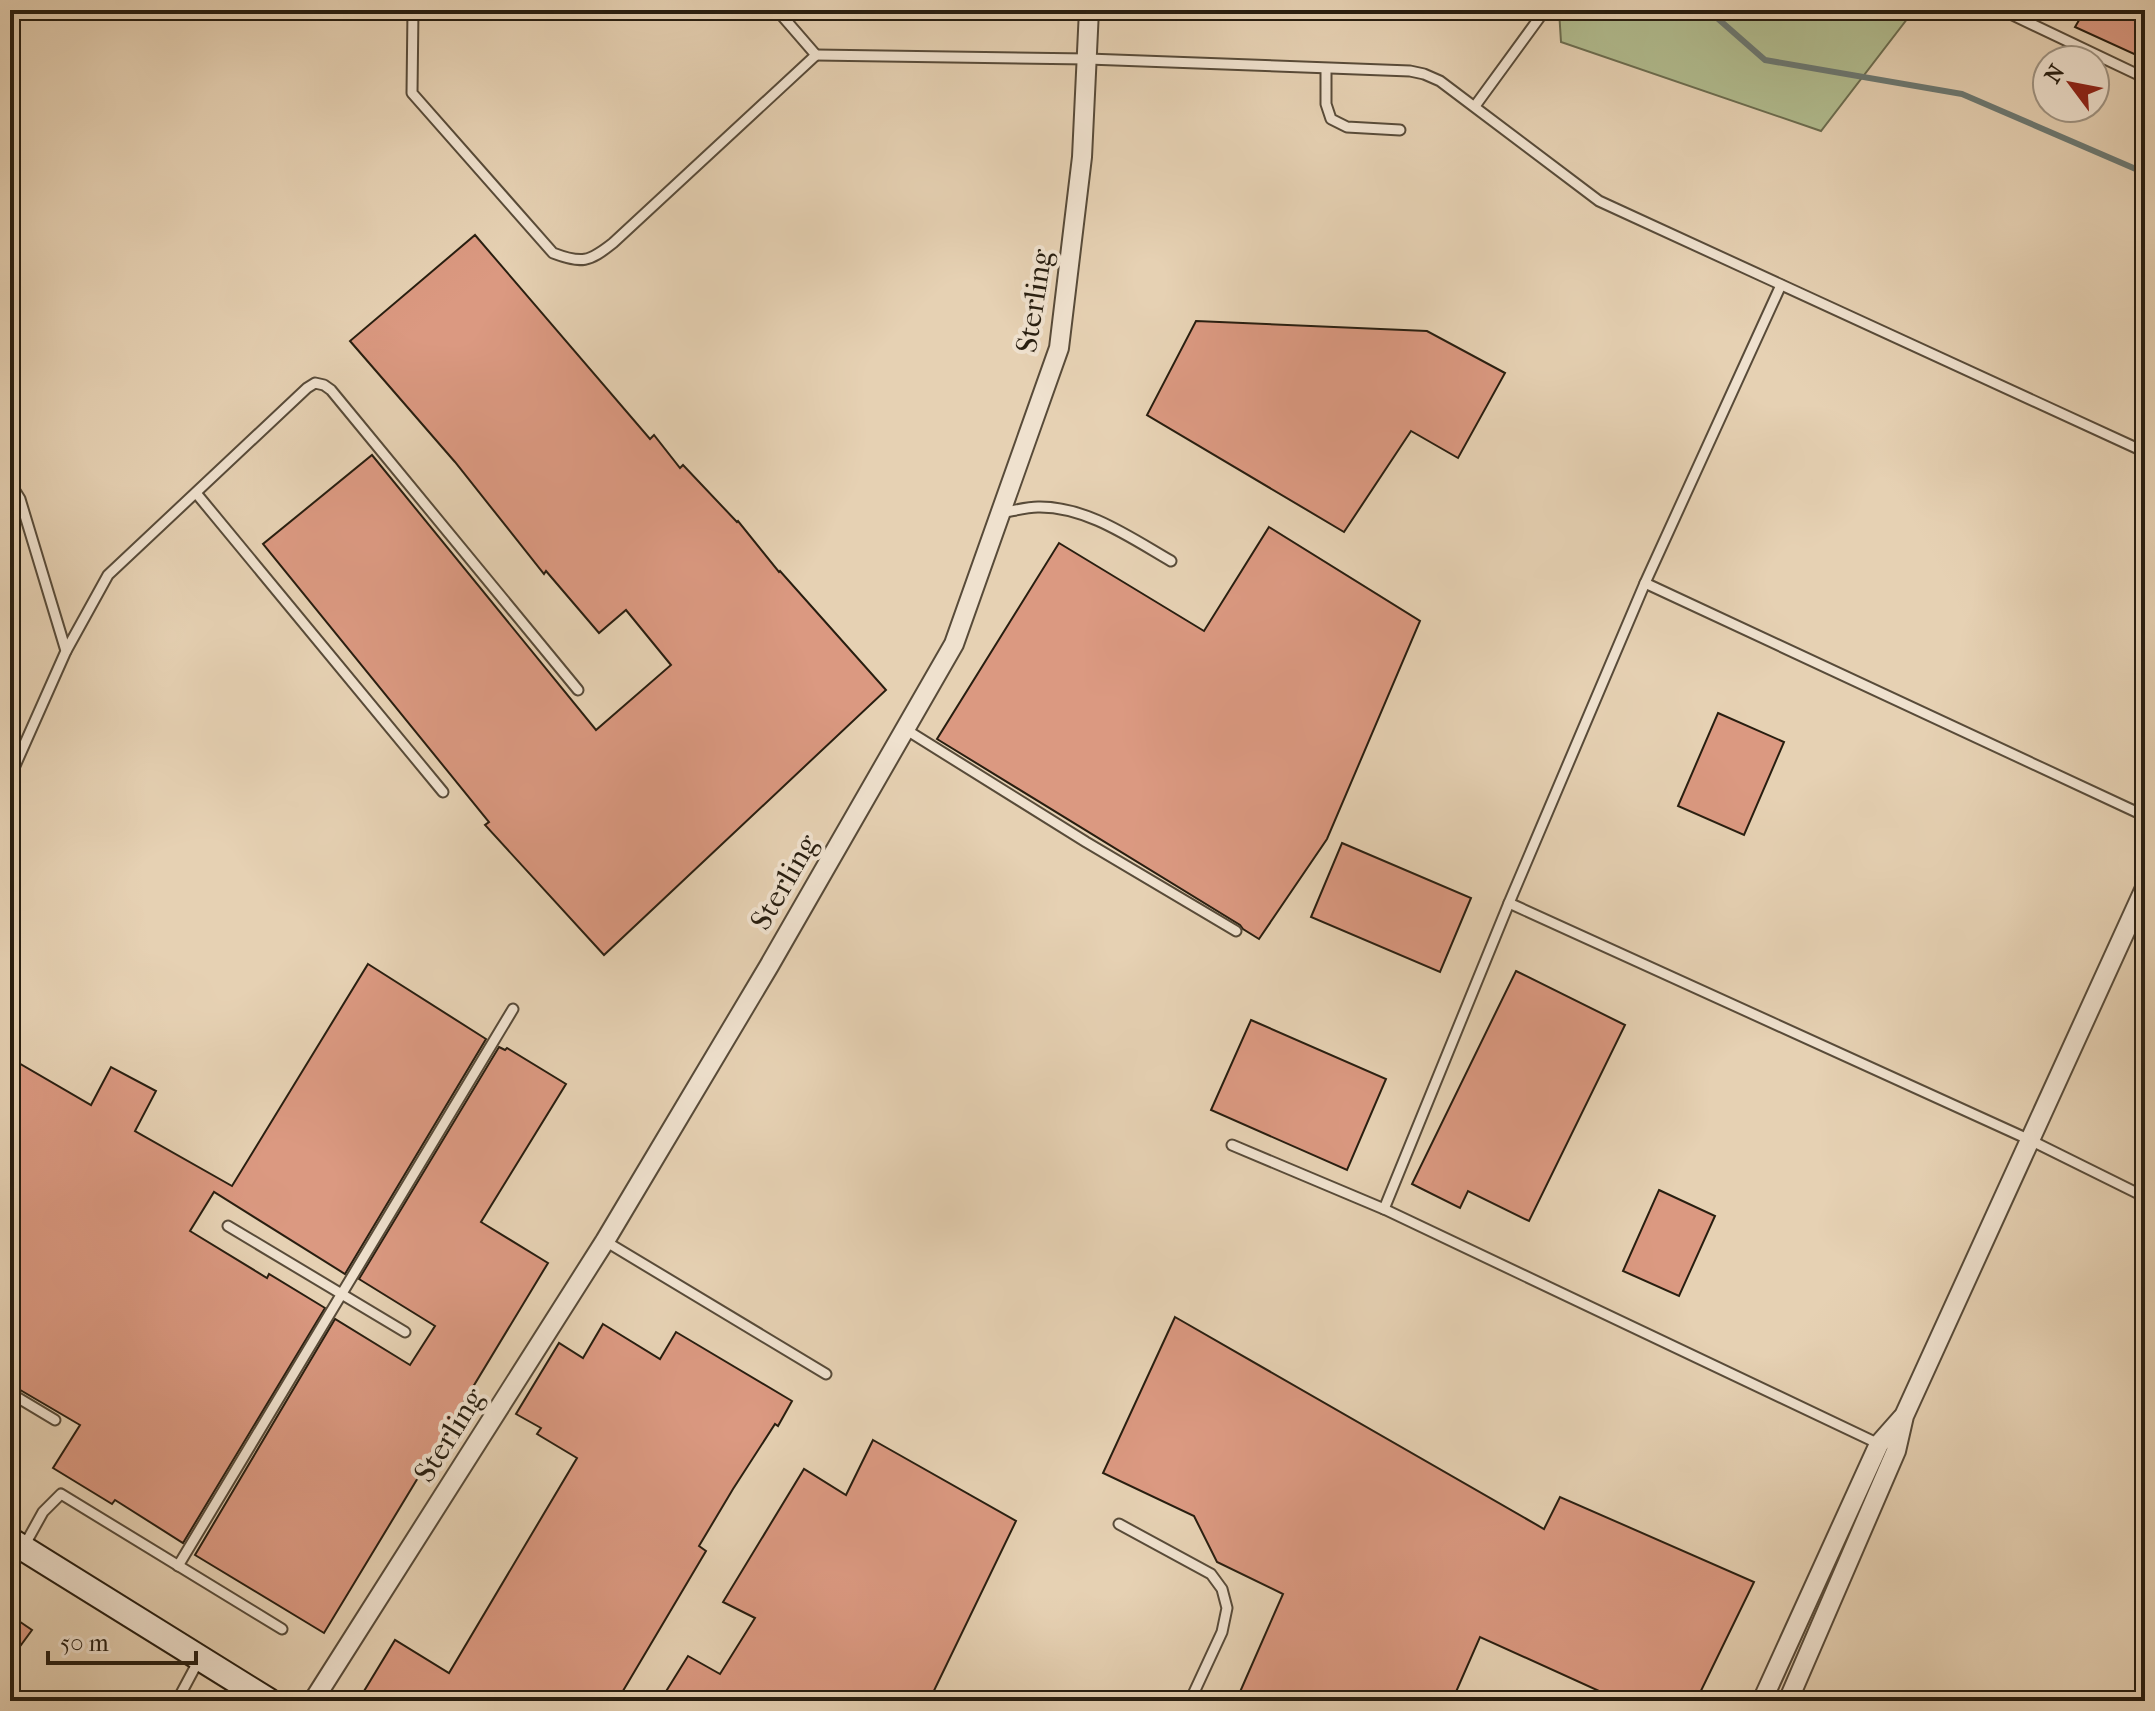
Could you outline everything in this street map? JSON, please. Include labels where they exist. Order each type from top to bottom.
[{"type":"main road","points":[[16,1544],[269,1701]]},
{"type":"street","name":"Sterling","points":[[313,1701],[605,1241],[769,966],[954,644],[1059,348],[1082,157],[1089,10]]},
{"type":"street","points":[[1762,1701],[1793,1632],[1904,1416],[2145,888]]},
{"type":"street","points":[[1788,1701],[1887,1448]]},
{"type":"street","points":[[1793,1632],[1814,1641]]},
{"type":"lane","points":[[413,10],[412,93],[553,253],[573,261],[594,258],[613,243],[816,55],[1088,59],[1410,71],[1440,81],[1599,201],[2145,452]]},
{"type":"lane","points":[[777,10],[816,55]]},
{"type":"lane","points":[[1475,106],[1545,10]]},
{"type":"lane","points":[[2002,10],[2145,78]]},
{"type":"lane","points":[[1326,69],[1326,104],[1331,119],[1347,127],[1400,130]]},
{"type":"lane","points":[[1384,1209],[1645,583],[1781,285]]},
{"type":"lane","points":[[10,777],[66,651],[108,575],[315,383],[331,390],[578,690]]},
{"type":"lane","points":[[10,483],[20,499],[66,651]]},
{"type":"lane","points":[[196,493],[443,792]]},
{"type":"lane","points":[[1001,513],[1036,507],[1059,509],[1112,528],[1171,561]]},
{"type":"lane","points":[[1645,583],[2145,816]]},
{"type":"lane","points":[[905,729],[1236,931]]},
{"type":"lane","points":[[1509,903],[2030,1140],[2145,1197]]},
{"type":"lane","points":[[178,1566],[513,1009]]},
{"type":"lane","points":[[1232,1145],[1384,1209],[1887,1448]]},
{"type":"lane","points":[[228,1226],[405,1332]]},
{"type":"lane","points":[[605,1241],[826,1374]]},
{"type":"lane","points":[[10,1393],[55,1420]]},
{"type":"lane","points":[[16,1544],[61,1494],[282,1629]]},
{"type":"lane","points":[[1119,1524],[1211,1574],[1222,1589],[1227,1608],[1222,1632],[1190,1701]]},
{"type":"lane","points":[[177,1701],[200,1658]]},
{"type":"green space","points":[[1559,10],[1914,10],[1821,131],[1561,42]]},
{"type":"building","points":[[2085,10],[2145,10],[2145,59],[2075,27]]},
{"type":"building","points":[[475,235],[650,439],[654,435],[680,468],[683,465],[738,521],[779,572],[886,690],[604,955],[485,825],[489,822],[263,544],[372,455],[596,730],[671,665],[626,610],[599,633],[546,571],[544,574],[455,462],[350,341]]},
{"type":"building","points":[[1196,321],[1427,331],[1505,373],[1458,458],[1411,431],[1344,532],[1147,415]]},
{"type":"building","points":[[1269,527],[1420,621],[1327,839],[1259,939],[937,739],[1059,543],[1204,631]]},
{"type":"building","points":[[1718,713],[1784,742],[1744,835],[1678,806]]},
{"type":"building","points":[[1342,843],[1471,898],[1440,972],[1311,917]]},
{"type":"building","points":[[368,964],[486,1039],[345,1274],[214,1192],[190,1231],[267,1278],[269,1274],[325,1308],[183,1543],[115,1500],[112,1504],[53,1468],[80,1425],[10,1384],[10,1058],[91,1105],[111,1067],[156,1091],[135,1131],[232,1186]]},
{"type":"building","points":[[1516,971],[1625,1025],[1529,1221],[1468,1191],[1460,1208],[1412,1184]]},
{"type":"building","points":[[1251,1020],[1386,1079],[1347,1170],[1211,1110]]},
{"type":"building","points":[[499,1047],[507,1048],[566,1084],[481,1222],[548,1263],[324,1633],[195,1555],[335,1319],[410,1365],[435,1326],[359,1279]]},
{"type":"building","points":[[1659,1190],[1715,1216],[1679,1296],[1623,1271]]},
{"type":"building","points":[[1175,1317],[1544,1529],[1560,1497],[1754,1582],[1696,1701],[1621,1701],[1480,1637],[1452,1701],[1236,1701],[1283,1594],[1217,1562],[1194,1516],[1103,1473]]},
{"type":"building","points":[[603,1324],[660,1359],[676,1332],[792,1401],[699,1546],[706,1551],[617,1701],[358,1701],[395,1640],[449,1673],[577,1458],[537,1434],[541,1428],[516,1414],[559,1343],[583,1358]]},
{"type":"building","points":[[873,1440],[1016,1521],[929,1701],[660,1701],[688,1656],[720,1674],[755,1618],[723,1602],[804,1469],[846,1495]]},
{"type":"building","points":[[10,1615],[32,1630],[10,1660]]},
{"type":"waterway","points":[[1708,10],[1765,60],[1962,94],[2145,173]]}]
